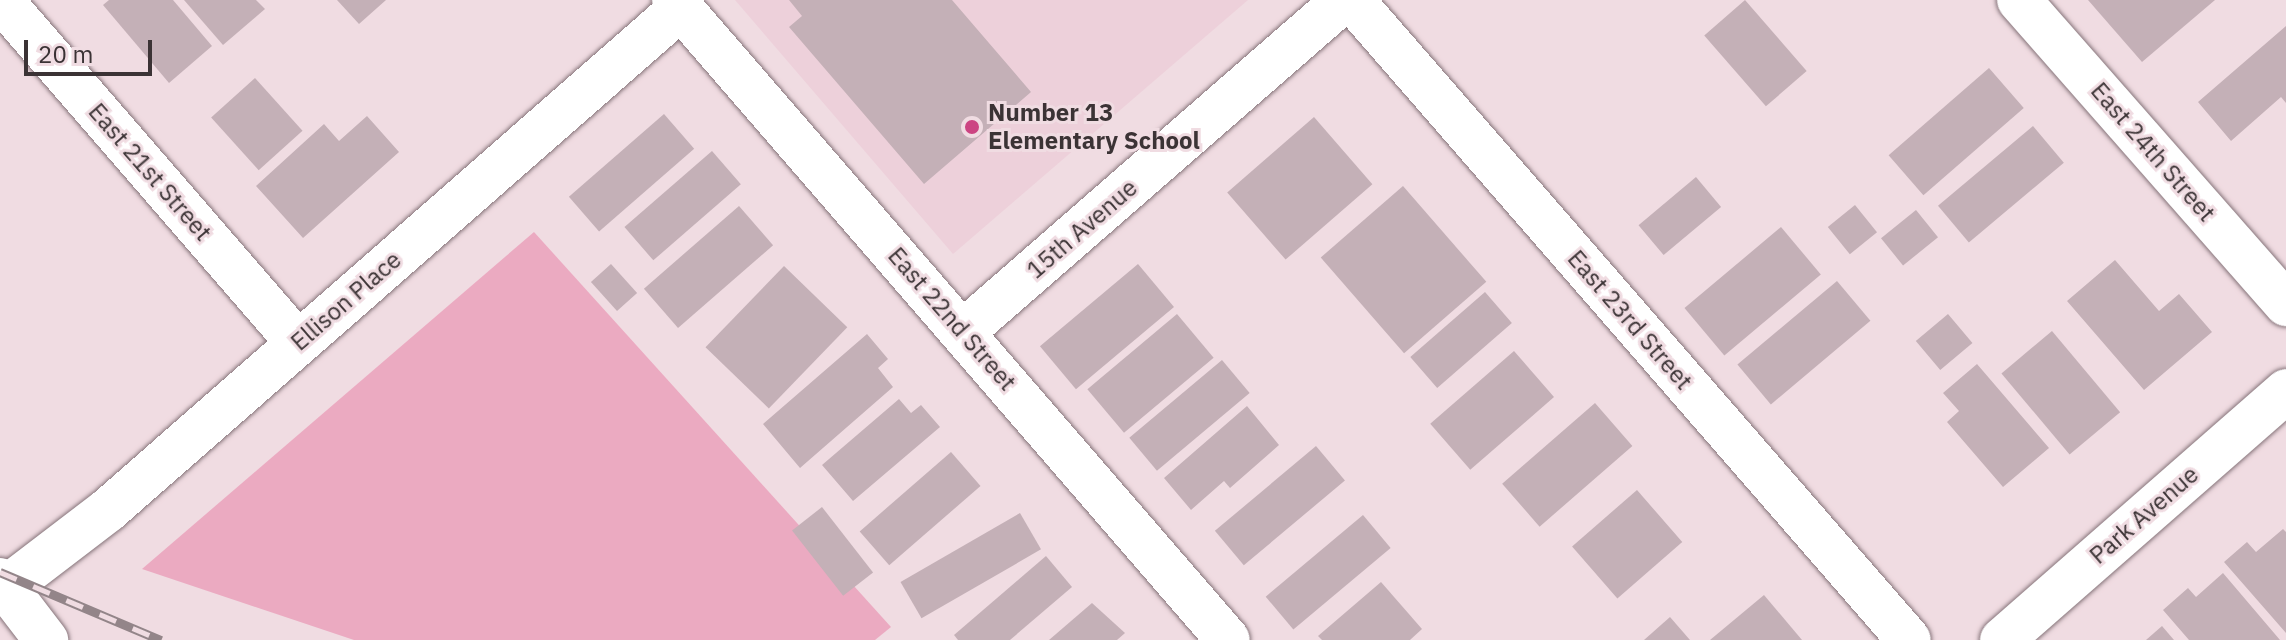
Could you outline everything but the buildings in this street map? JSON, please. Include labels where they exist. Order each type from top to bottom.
[{"type":"street","name":"East 21st Street","points":[[1,0],[298,343]]},
{"type":"street","name":"15th Avenue","points":[[964,331],[1344,0]]},
{"type":"street","name":"East 23rd Street","points":[[1352,0],[1909,640]]},
{"type":"street","name":"East 24th Street","points":[[2019,0],[2286,304]]},
{"type":"street","name":"Ellison Place","points":[[2,587],[108,510],[677,4]]},
{"type":"street","name":"East 22nd Street","points":[[677,4],[964,331],[1228,640]]},
{"type":"street","name":"Park Avenue","points":[[2002,640],[2286,391]]},
{"type":"street","points":[[2,587],[46,640]]},
{"type":"shaded area","name":"Number 13 Elementary School","points":[[735,0],[1248,0],[953,254]]},
{"type":"shaded area","points":[[534,232],[891,627],[875,640],[354,640],[142,569]]},
{"type":"railway","points":[[0,572],[161,640]]},
{"type":"place","name":"Number 13 Elementary School","points":[[972,127]]}]
